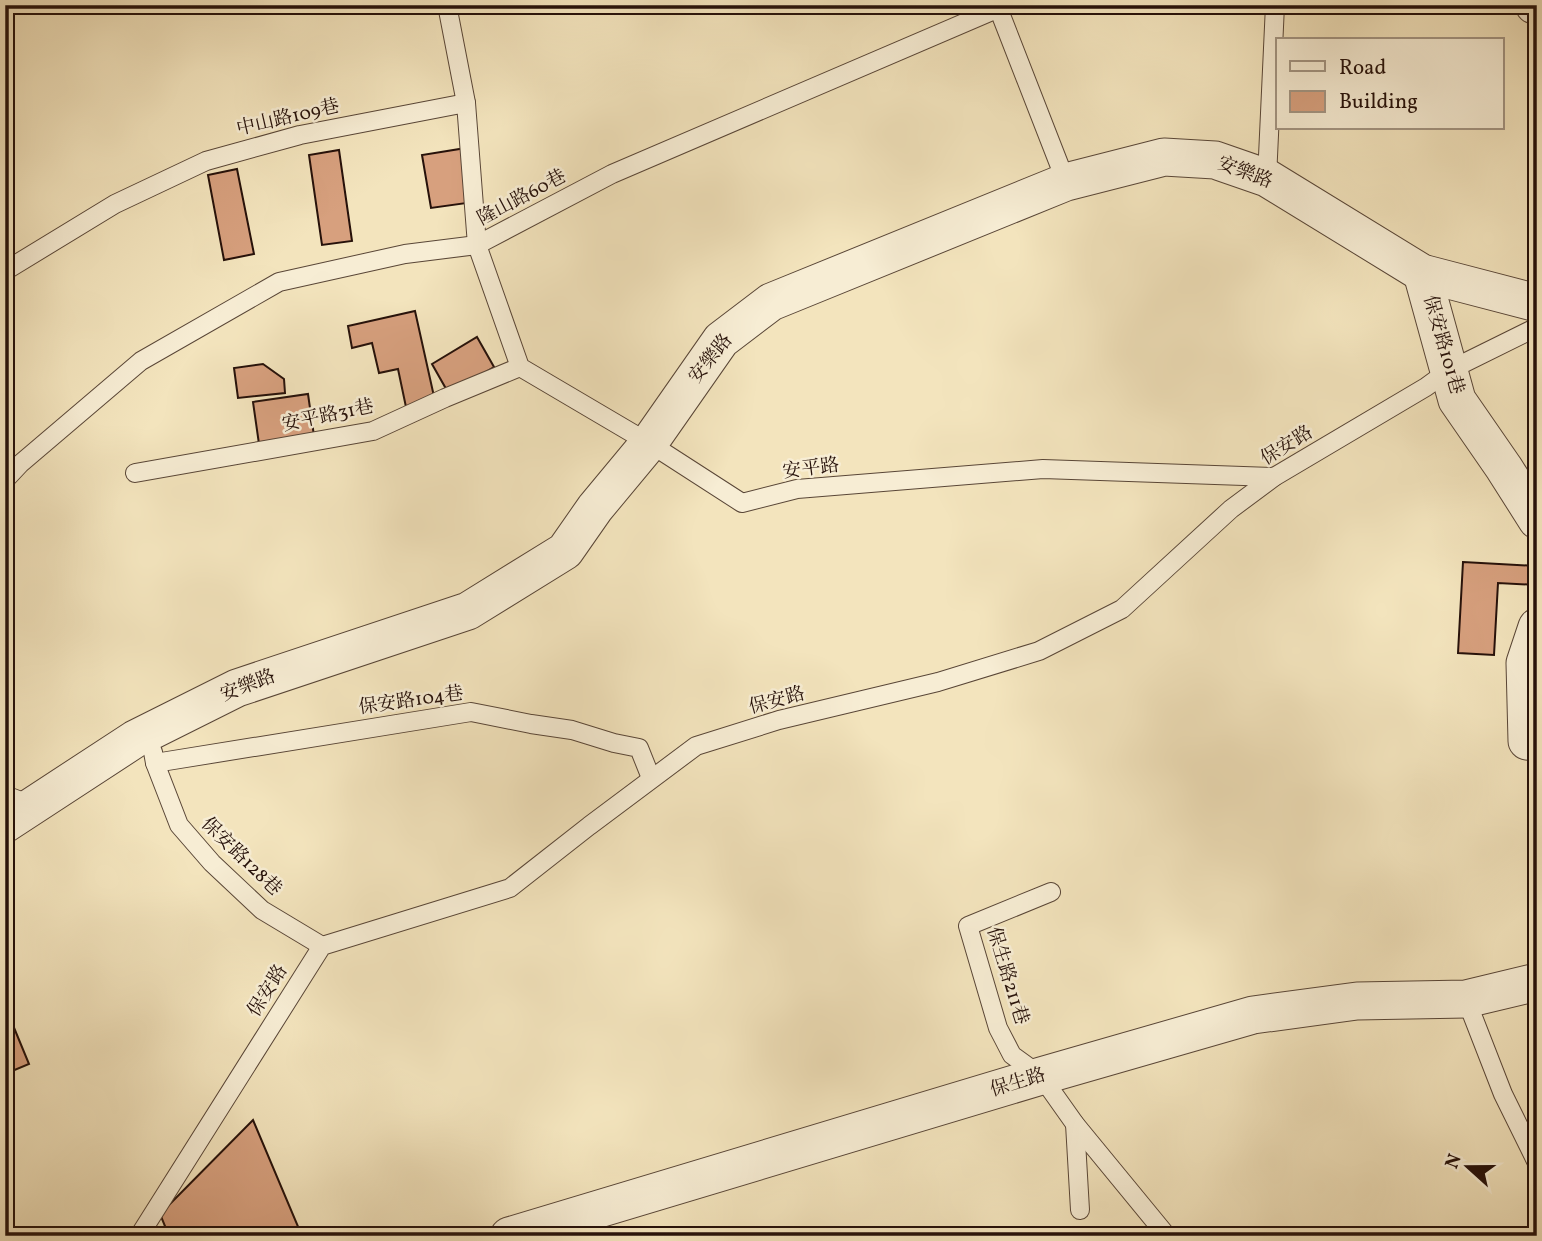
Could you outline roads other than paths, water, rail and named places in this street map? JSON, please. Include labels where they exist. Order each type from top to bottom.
[{"type":"street","name":"安樂路","points":[[15,808],[135,739],[152,747],[237,688],[468,611],[565,551],[595,508],[649,443],[721,340],[771,302],[1066,183],[1164,157],[1215,160],[1267,178],[1422,273],[1537,303]]},
{"type":"street","name":"保安路101巷","points":[[1422,273],[1457,400],[1537,520]]},
{"type":"street","points":[[1537,627],[1525,663],[1527,741],[1537,742]]},
{"type":"street","name":"保生路","points":[[509,1236],[1254,1015],[1357,1001],[1466,999],[1537,982]]},
{"type":"lane","points":[[447,5],[466,103],[477,245],[520,368]]},
{"type":"lane","points":[[1267,178],[1275,5]]},
{"type":"lane","points":[[1000,6],[1066,183]]},
{"type":"lane","name":"隆山路60巷","points":[[5,480],[20,464],[141,361],[279,282],[405,254],[477,245],[612,174],[1000,6]]},
{"type":"lane","name":"中山路109巷","points":[[5,271],[114,204],[206,160],[300,135],[466,103]]},
{"type":"lane","name":"保安路","points":[[139,1236],[322,946],[510,888],[696,746],[779,720],[938,682],[1039,651],[1122,609],[1231,509],[1274,477],[1426,387],[1448,371],[1537,327]]},
{"type":"lane","name":"安平路","points":[[520,368],[649,443],[742,503],[797,489],[1043,470],[1274,477]]},
{"type":"lane","name":"安平路31巷","points":[[135,473],[373,431],[520,368]]},
{"type":"lane","name":"保安路104巷","points":[[152,747],[471,712],[572,730],[639,748],[651,778]]},
{"type":"lane","name":"保安路128巷","points":[[152,747],[179,825],[212,863],[262,910],[322,946]]},
{"type":"lane","name":"保生路211巷","points":[[1051,892],[968,926],[998,1028],[1013,1055],[1041,1076],[1075,1124],[1167,1236]]},
{"type":"lane","points":[[1466,999],[1503,1094],[1537,1163]]},
{"type":"lane","points":[[1075,1124],[1080,1210]]}]
